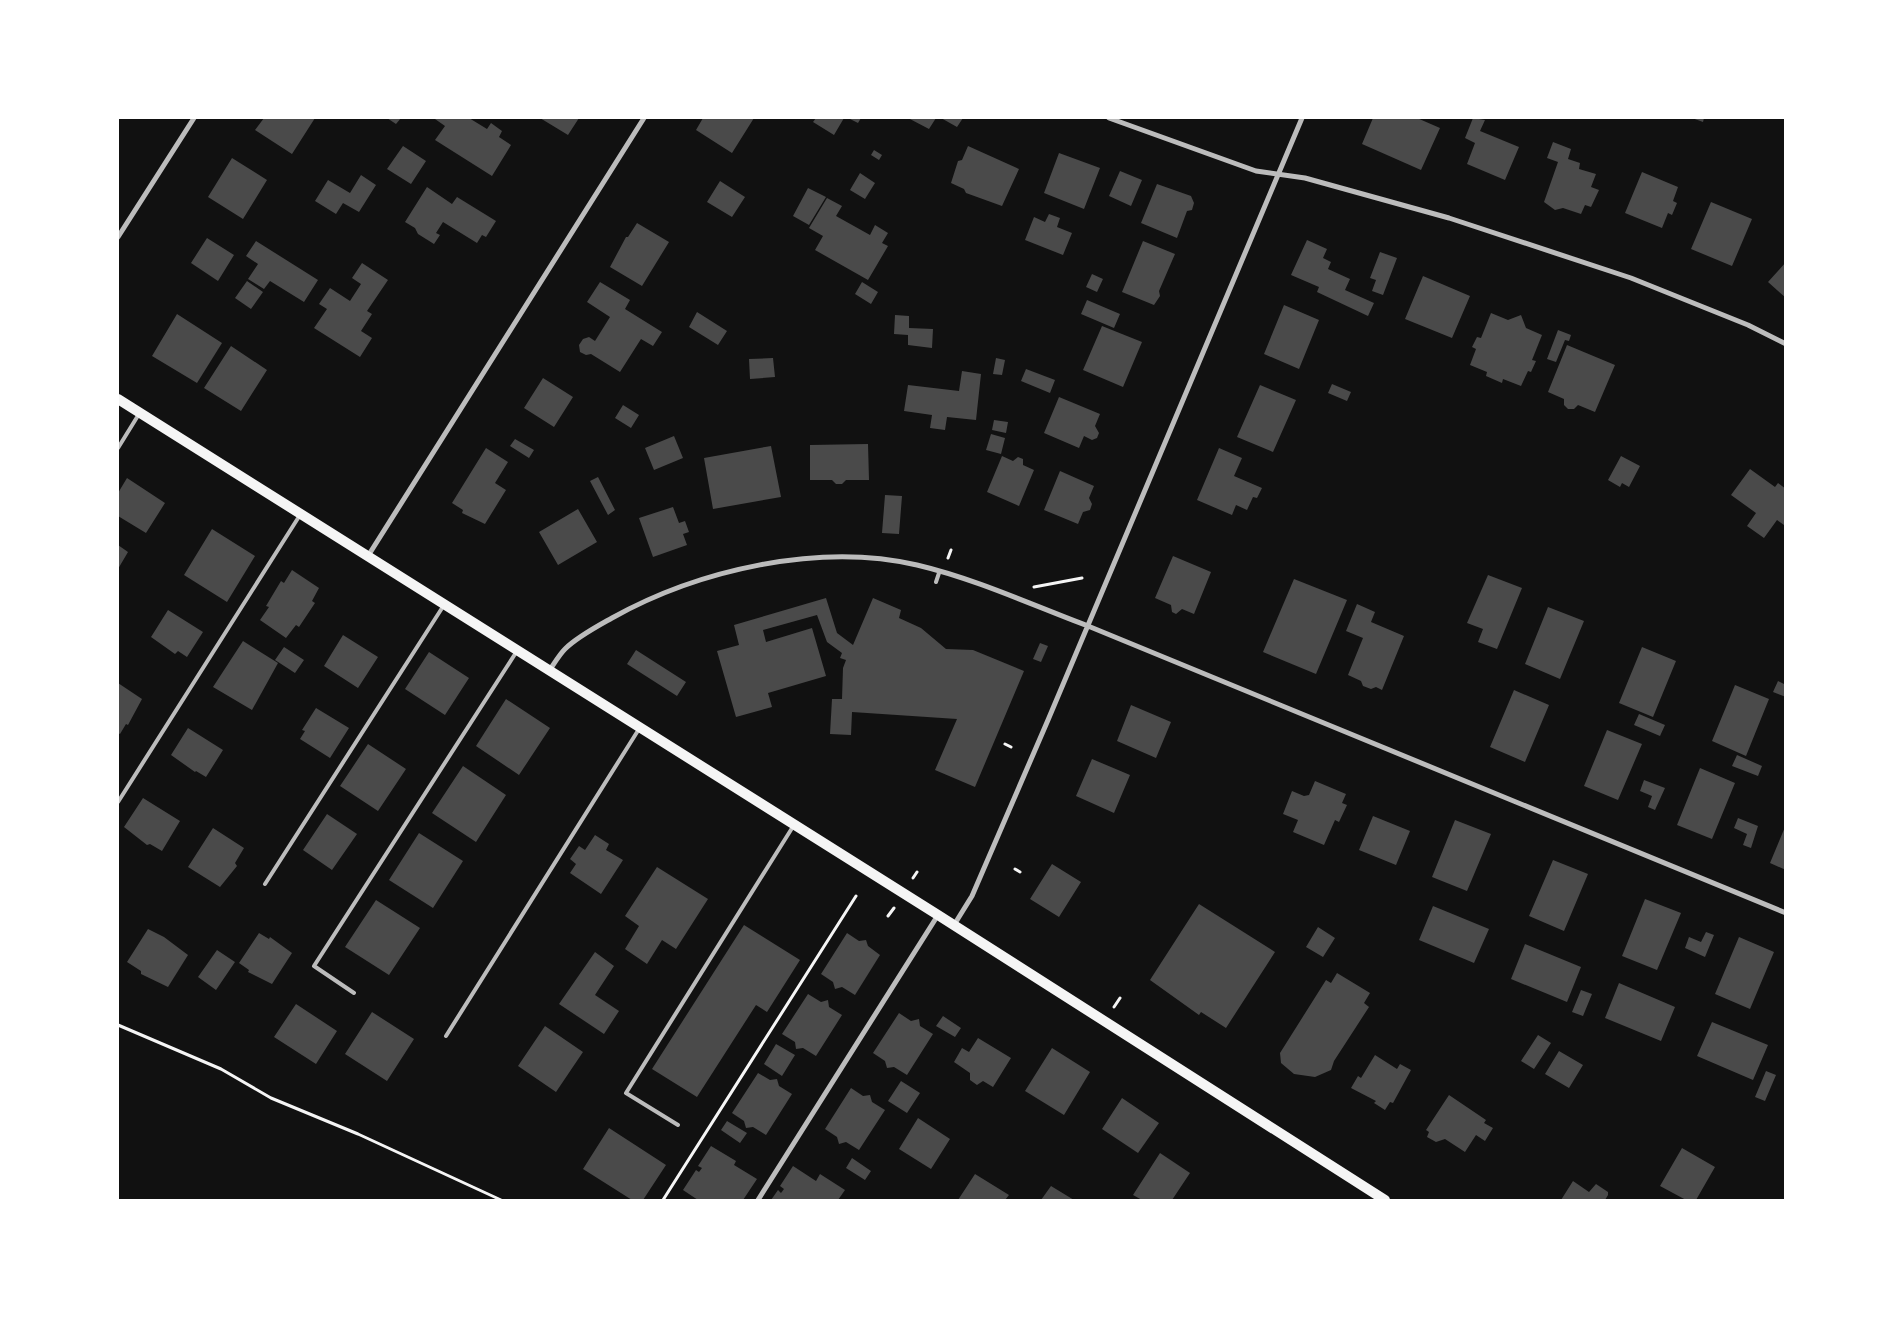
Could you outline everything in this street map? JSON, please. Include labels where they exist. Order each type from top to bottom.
[{"type":"main road","points":[[118,399],[938,915],[1385,1200]]},
{"type":"street","points":[[118,237],[194,118]]},
{"type":"street","points":[[368,557],[644,118]]},
{"type":"street","points":[[1109,118],[1248,168],[1277,175],[1305,178],[1449,218],[1631,278],[1748,325],[1786,344]]},
{"type":"street","points":[[954,926],[972,896],[1302,118]]},
{"type":"street","points":[[549,671],[565,649],[600,624],[639,603],[738,568],[833,556],[917,565],[1088,626],[1786,913]]},
{"type":"street","points":[[758,1200],[938,915]]},
{"type":"lane","points":[[118,448],[140,412]]},
{"type":"lane","points":[[118,802],[300,515]]},
{"type":"lane","points":[[936,582],[940,573]]},
{"type":"lane","points":[[265,884],[444,605]]},
{"type":"lane","points":[[354,993],[314,966],[518,651]]},
{"type":"lane","points":[[446,1036],[640,728]]},
{"type":"lane","points":[[678,1125],[626,1093],[794,825]]},
{"type":"path","points":[[1027,588],[1082,578]]},
{"type":"path","points":[[1005,744],[1011,747]]},
{"type":"path","points":[[1015,869],[1020,872]]},
{"type":"path","points":[[663,1200],[856,896]]},
{"type":"path","points":[[118,1025],[221,1069],[271,1098],[358,1134],[500,1200]]},
{"type":"building","points":[[264,118],[315,118],[292,154],[255,130]]},
{"type":"building","points":[[387,118],[401,118],[396,124]]},
{"type":"building","points":[[436,118],[469,118],[487,129],[491,123],[502,131],[499,137],[511,145],[492,176],[435,140],[445,126]]},
{"type":"building","points":[[540,118],[579,118],[568,135]]},
{"type":"building","points":[[703,118],[754,118],[732,153],[696,130]]},
{"type":"building","points":[[816,118],[844,118],[834,135],[813,122]]},
{"type":"building","points":[[848,118],[861,118],[858,123]]},
{"type":"building","points":[[908,118],[936,118],[929,129]]},
{"type":"building","points":[[941,118],[963,118],[957,127]]},
{"type":"building","points":[[1373,118],[1417,118],[1440,128],[1421,170],[1362,144]]},
{"type":"building","points":[[1473,118],[1485,120],[1480,131],[1519,147],[1505,180],[1467,164],[1475,143],[1465,138]]},
{"type":"building","points":[[1692,118],[1704,118],[1703,122]]},
{"type":"building","points":[[1553,142],[1571,149],[1568,159],[1580,163],[1579,169],[1596,174],[1591,187],[1599,190],[1591,207],[1585,205],[1581,214],[1563,208],[1555,210],[1544,202],[1558,162],[1547,158]]},
{"type":"building","points":[[403,146],[426,161],[411,184],[387,169]]},
{"type":"building","points":[[968,146],[1019,169],[1002,206],[966,193],[964,189],[951,183],[958,161],[962,160]]},
{"type":"building","points":[[874,150],[882,155],[879,160],[871,155]]},
{"type":"building","points":[[1059,153],[1100,168],[1084,209],[1044,193]]},
{"type":"building","points":[[232,158],[267,180],[243,219],[208,197]]},
{"type":"building","points":[[1120,171],[1142,180],[1131,206],[1109,196]]},
{"type":"building","points":[[1642,172],[1678,187],[1673,201],[1677,203],[1672,215],[1668,213],[1662,228],[1625,213]]},
{"type":"building","points":[[860,173],[875,183],[865,199],[850,190]]},
{"type":"building","points":[[361,175],[376,185],[359,212],[343,203],[336,214],[315,201],[328,180],[350,193]]},
{"type":"building","points":[[720,181],[745,197],[732,217],[707,202]]},
{"type":"building","points":[[1157,184],[1191,196],[1194,203],[1192,210],[1187,211],[1177,238],[1141,223]]},
{"type":"building","points":[[427,187],[452,204],[457,197],[496,221],[486,237],[482,235],[477,243],[443,222],[436,233],[440,235],[434,244],[418,234],[415,228],[405,222]]},
{"type":"building","points":[[808,188],[826,197],[809,225],[793,216]]},
{"type":"building","points":[[827,198],[842,206],[836,216],[870,235],[875,225],[888,233],[882,243],[888,246],[868,280],[815,250],[823,236],[809,228]]},
{"type":"building","points":[[1711,202],[1752,219],[1732,266],[1691,249]]},
{"type":"building","points":[[1049,214],[1060,218],[1057,227],[1072,233],[1063,255],[1025,240],[1034,217],[1045,222]]},
{"type":"building","points":[[637,223],[669,242],[642,286],[610,267],[626,237],[628,237]]},
{"type":"building","points":[[207,238],[234,255],[218,281],[191,263]]},
{"type":"building","points":[[1307,240],[1327,249],[1323,258],[1331,262],[1328,269],[1350,279],[1345,290],[1374,303],[1368,316],[1317,292],[1319,287],[1291,275]]},
{"type":"building","points":[[256,241],[318,280],[304,302],[270,281],[264,289],[248,279],[258,264],[246,256]]},
{"type":"building","points":[[1143,241],[1175,254],[1159,291],[1160,296],[1154,305],[1122,292]]},
{"type":"building","points":[[1380,252],[1397,258],[1383,295],[1372,291],[1376,280],[1370,278]]},
{"type":"building","points":[[1786,262],[1786,298],[1768,282]]},
{"type":"building","points":[[362,263],[388,280],[367,311],[372,314],[361,331],[372,338],[360,357],[314,328],[327,309],[319,304],[330,288],[350,301],[361,284],[352,278]]},
{"type":"building","points":[[1092,274],[1103,279],[1097,292],[1086,287]]},
{"type":"building","points":[[1423,276],[1470,296],[1452,338],[1405,319]]},
{"type":"building","points":[[247,281],[263,292],[251,309],[235,298]]},
{"type":"building","points":[[600,282],[630,300],[625,309],[662,332],[653,346],[641,339],[620,372],[591,354],[586,355],[580,352],[579,345],[583,339],[589,337],[595,341],[610,317],[587,302]]},
{"type":"building","points":[[862,282],[878,292],[871,304],[855,294]]},
{"type":"building","points":[[1087,300],[1120,314],[1114,328],[1081,314]]},
{"type":"building","points":[[1284,305],[1319,320],[1299,369],[1264,354]]},
{"type":"building","points":[[697,312],[727,331],[718,345],[689,327]]},
{"type":"building","points":[[1491,313],[1508,320],[1521,315],[1526,328],[1542,335],[1532,360],[1536,361],[1531,372],[1528,371],[1521,386],[1503,379],[1502,383],[1486,376],[1487,372],[1470,365],[1476,349],[1472,347],[1477,337],[1481,338]]},
{"type":"building","points":[[177,314],[222,343],[197,383],[152,356]]},
{"type":"building","points":[[895,315],[909,316],[909,328],[933,329],[932,348],[908,345],[908,335],[894,334]]},
{"type":"building","points":[[1102,326],[1142,342],[1123,387],[1083,370]]},
{"type":"building","points":[[1558,330],[1571,335],[1569,341],[1565,340],[1556,362],[1547,359]]},
{"type":"building","points":[[1567,345],[1615,365],[1595,412],[1578,405],[1574,409],[1568,409],[1564,405],[1564,399],[1548,392]]},
{"type":"building","points":[[231,346],[267,370],[241,411],[204,388]]},
{"type":"building","points":[[773,358],[775,377],[750,379],[749,359]]},
{"type":"building","points":[[996,358],[1005,360],[1002,375],[993,374]]},
{"type":"building","points":[[1026,369],[1055,380],[1050,393],[1021,381]]},
{"type":"building","points":[[962,371],[981,374],[976,420],[947,417],[945,430],[930,428],[932,415],[904,411],[908,385],[959,391]]},
{"type":"building","points":[[543,378],[573,397],[554,427],[524,408]]},
{"type":"building","points":[[1332,384],[1351,392],[1347,401],[1328,393]]},
{"type":"building","points":[[1260,385],[1296,400],[1273,452],[1237,437]]},
{"type":"building","points":[[1059,397],[1100,414],[1095,426],[1099,433],[1097,438],[1092,440],[1084,436],[1079,448],[1044,433]]},
{"type":"building","points":[[623,405],[639,415],[631,428],[615,418]]},
{"type":"building","points":[[994,420],[1008,422],[1006,433],[992,430]]},
{"type":"building","points":[[991,434],[1005,438],[1001,454],[986,450]]},
{"type":"building","points":[[674,436],[683,458],[654,470],[645,448]]},
{"type":"building","points":[[515,439],[534,450],[529,458],[510,446]]},
{"type":"building","points":[[868,444],[869,480],[846,480],[842,484],[836,484],[832,480],[810,480],[810,445]]},
{"type":"building","points":[[771,446],[781,497],[713,509],[704,458]]},
{"type":"building","points":[[486,448],[508,462],[495,483],[506,490],[485,524],[462,513],[463,510],[452,503]]},
{"type":"building","points":[[1219,448],[1242,458],[1234,476],[1262,488],[1257,498],[1253,497],[1247,510],[1236,505],[1232,515],[1197,500]]},
{"type":"building","points":[[1002,456],[1013,461],[1018,457],[1023,459],[1023,465],[1034,470],[1019,506],[987,492]]},
{"type":"building","points":[[1621,456],[1640,466],[1629,487],[1622,483],[1620,487],[1608,480]]},
{"type":"building","points":[[1750,469],[1775,487],[1778,483],[1786,489],[1786,524],[1784,525],[1777,520],[1764,538],[1747,526],[1756,513],[1731,495]]},
{"type":"building","points":[[1060,471],[1094,486],[1089,498],[1092,504],[1090,510],[1083,512],[1078,524],[1044,510]]},
{"type":"building","points":[[598,477],[615,510],[608,515],[590,481]]},
{"type":"building","points":[[127,478],[165,503],[146,533],[118,516],[118,493]]},
{"type":"building","points":[[885,495],[902,496],[899,534],[882,533]]},
{"type":"building","points":[[673,507],[679,523],[685,521],[689,532],[683,534],[687,545],[653,557],[639,518]]},
{"type":"building","points":[[578,509],[597,542],[558,565],[539,532]]},
{"type":"building","points":[[212,529],[255,556],[227,602],[184,575]]},
{"type":"building","points":[[118,545],[128,552],[118,569]]},
{"type":"building","points":[[1173,556],[1211,572],[1194,614],[1182,609],[1176,614],[1172,612],[1171,605],[1155,598]]},
{"type":"building","points":[[292,570],[319,588],[312,601],[315,603],[299,627],[296,625],[286,638],[260,620],[269,607],[266,606],[281,581],[284,583]]},
{"type":"building","points":[[1488,575],[1522,588],[1497,649],[1478,642],[1483,629],[1467,623]]},
{"type":"building","points":[[1294,579],[1347,600],[1316,674],[1263,652]]},
{"type":"building","points":[[826,598],[837,633],[853,645],[873,598],[901,610],[899,618],[921,628],[946,649],[973,650],[1024,671],[975,787],[935,770],[957,719],[852,712],[851,735],[830,734],[832,699],[842,699],[843,668],[846,660],[840,658],[842,653],[827,642],[817,615],[763,630],[766,642],[812,628],[826,676],[768,693],[772,707],[736,717],[717,651],[739,645],[734,625]]},
{"type":"building","points":[[1357,604],[1375,612],[1371,622],[1404,636],[1382,690],[1376,687],[1371,689],[1363,686],[1361,681],[1348,675],[1363,638],[1346,631]]},
{"type":"building","points":[[1548,607],[1584,621],[1560,679],[1525,664]]},
{"type":"building","points":[[168,610],[203,632],[187,657],[178,651],[175,654],[151,637]]},
{"type":"building","points":[[343,635],[378,657],[358,688],[324,666]]},
{"type":"building","points":[[243,641],[278,663],[252,710],[213,687]]},
{"type":"building","points":[[1040,643],[1048,646],[1041,662],[1033,659]]},
{"type":"building","points":[[284,647],[304,660],[295,673],[275,660]]},
{"type":"building","points":[[1642,647],[1676,661],[1653,717],[1619,703]]},
{"type":"building","points":[[636,650],[686,682],[677,696],[627,664]]},
{"type":"building","points":[[429,652],[469,678],[445,715],[405,689]]},
{"type":"building","points":[[1778,681],[1786,685],[1786,697],[1773,692]]},
{"type":"building","points":[[118,683],[142,699],[128,725],[126,724],[120,734],[118,733]]},
{"type":"building","points":[[1735,685],[1769,699],[1746,756],[1712,741]]},
{"type":"building","points":[[1514,690],[1549,705],[1525,762],[1490,747]]},
{"type":"building","points":[[506,699],[550,728],[519,775],[476,746]]},
{"type":"building","points":[[1131,705],[1171,722],[1156,758],[1117,741]]},
{"type":"building","points":[[316,708],[349,728],[330,758],[300,739],[305,731],[302,730]]},
{"type":"building","points":[[1639,714],[1665,725],[1660,736],[1634,725]]},
{"type":"building","points":[[188,728],[223,750],[206,777],[195,772],[171,755]]},
{"type":"building","points":[[1607,730],[1642,744],[1618,800],[1584,786]]},
{"type":"building","points":[[368,744],[406,769],[378,811],[340,786]]},
{"type":"building","points":[[1737,755],[1762,766],[1758,776],[1732,766]]},
{"type":"building","points":[[1092,759],[1130,775],[1114,813],[1076,796]]},
{"type":"building","points":[[463,766],[506,795],[476,842],[432,813]]},
{"type":"building","points":[[1700,768],[1735,783],[1712,839],[1677,825]]},
{"type":"building","points":[[1644,780],[1665,788],[1655,810],[1648,807],[1652,796],[1640,791]]},
{"type":"building","points":[[1315,781],[1346,794],[1342,803],[1347,805],[1339,822],[1335,820],[1324,845],[1293,832],[1298,820],[1283,814],[1292,791],[1304,796],[1309,795]]},
{"type":"building","points":[[143,798],[180,821],[162,851],[150,844],[147,845],[124,827]]},
{"type":"building","points":[[327,814],[357,834],[332,870],[303,850]]},
{"type":"building","points":[[1373,816],[1410,831],[1396,865],[1359,850]]},
{"type":"building","points":[[1738,818],[1758,826],[1751,848],[1743,845],[1747,834],[1734,828]]},
{"type":"building","points":[[1455,820],[1491,834],[1467,891],[1432,877]]},
{"type":"building","points":[[1786,827],[1786,870],[1770,863]]},
{"type":"building","points":[[213,828],[244,848],[235,863],[237,866],[220,887],[188,867]]},
{"type":"building","points":[[419,833],[463,861],[433,908],[389,880]]},
{"type":"building","points":[[595,835],[609,844],[606,850],[623,860],[601,894],[570,873],[576,864],[570,859],[579,846],[585,850]]},
{"type":"building","points":[[1553,860],[1588,874],[1564,931],[1529,916]]},
{"type":"building","points":[[1052,864],[1081,882],[1059,917],[1030,899]]},
{"type":"building","points":[[657,867],[708,899],[676,949],[662,940],[647,964],[625,949],[639,926],[625,916]]},
{"type":"building","points":[[1645,899],[1681,913],[1657,970],[1622,956]]},
{"type":"building","points":[[376,900],[420,928],[389,975],[345,947]]},
{"type":"building","points":[[1199,904],[1275,952],[1226,1028],[1201,1012],[1199,1015],[1150,980]]},
{"type":"building","points":[[1433,906],[1489,929],[1474,963],[1419,940]]},
{"type":"building","points":[[744,925],[800,960],[767,1012],[756,1005],[697,1097],[652,1069]]},
{"type":"building","points":[[1318,927],[1335,938],[1323,957],[1306,947]]},
{"type":"building","points":[[148,929],[164,937],[188,955],[168,987],[141,974],[141,971],[127,962]]},
{"type":"building","points":[[1706,932],[1714,935],[1705,957],[1685,948],[1689,937],[1701,942]]},
{"type":"building","points":[[259,933],[269,939],[270,937],[292,953],[272,984],[248,972],[249,970],[239,963]]},
{"type":"building","points":[[847,933],[859,941],[866,940],[868,946],[880,955],[855,995],[842,987],[835,989],[833,982],[821,974]]},
{"type":"building","points":[[1739,937],[1774,952],[1750,1009],[1715,994]]},
{"type":"building","points":[[1525,944],[1581,967],[1567,1002],[1511,979]]},
{"type":"building","points":[[217,950],[235,962],[216,990],[198,977]]},
{"type":"building","points":[[595,952],[614,966],[595,995],[619,1011],[604,1034],[559,1004]]},
{"type":"building","points":[[1337,973],[1370,993],[1364,1003],[1369,1007],[1334,1061],[1331,1070],[1315,1077],[1294,1074],[1281,1063],[1280,1053],[1326,980],[1331,983]]},
{"type":"building","points":[[1619,983],[1675,1007],[1661,1041],[1605,1018]]},
{"type":"building","points":[[1581,990],[1592,994],[1583,1016],[1572,1012]]},
{"type":"building","points":[[808,994],[821,1002],[828,1000],[829,1007],[842,1015],[816,1056],[803,1048],[796,1049],[795,1042],[782,1034]]},
{"type":"building","points":[[296,1004],[337,1031],[316,1064],[274,1037]]},
{"type":"building","points":[[372,1012],[414,1039],[387,1081],[345,1054]]},
{"type":"building","points":[[899,1013],[911,1021],[919,1019],[920,1026],[933,1034],[907,1075],[894,1067],[887,1068],[885,1061],[873,1053]]},
{"type":"building","points":[[943,1016],[961,1028],[955,1037],[936,1026]]},
{"type":"building","points":[[1712,1022],[1768,1045],[1753,1080],[1697,1056]]},
{"type":"building","points":[[545,1026],[583,1052],[556,1092],[518,1066]]},
{"type":"building","points":[[1538,1035],[1551,1043],[1534,1069],[1521,1061]]},
{"type":"building","points":[[978,1038],[1011,1058],[993,1087],[983,1081],[977,1085],[970,1080],[970,1073],[954,1062],[962,1048],[969,1052]]},
{"type":"building","points":[[776,1044],[795,1055],[782,1076],[764,1064]]},
{"type":"building","points":[[1052,1048],[1090,1072],[1064,1115],[1025,1091]]},
{"type":"building","points":[[1559,1051],[1583,1065],[1569,1088],[1545,1074]]},
{"type":"building","points":[[1375,1055],[1397,1069],[1400,1064],[1411,1070],[1393,1103],[1390,1102],[1385,1110],[1374,1103],[1376,1101],[1351,1088],[1358,1076],[1361,1078]]},
{"type":"building","points":[[1766,1071],[1776,1075],[1765,1101],[1755,1097]]},
{"type":"building","points":[[758,1073],[770,1080],[777,1079],[779,1086],[792,1094],[766,1135],[753,1127],[746,1128],[744,1121],[732,1113]]},
{"type":"building","points":[[901,1081],[920,1093],[907,1113],[888,1101]]},
{"type":"building","points":[[851,1088],[863,1096],[870,1095],[872,1102],[885,1110],[859,1150],[846,1142],[839,1144],[837,1137],[825,1129]]},
{"type":"building","points":[[1449,1095],[1486,1120],[1484,1123],[1493,1128],[1485,1141],[1476,1135],[1465,1152],[1445,1139],[1436,1142],[1427,1137],[1429,1132],[1426,1130]]},
{"type":"building","points":[[1122,1098],[1159,1123],[1138,1153],[1102,1129]]},
{"type":"building","points":[[918,1118],[950,1139],[931,1169],[899,1149]]},
{"type":"building","points":[[727,1121],[747,1133],[740,1143],[721,1130]]},
{"type":"building","points":[[609,1128],[666,1165],[643,1200],[632,1200],[583,1169]]},
{"type":"building","points":[[711,1146],[736,1161],[734,1165],[757,1179],[743,1200],[698,1200],[683,1190],[696,1170],[699,1172],[702,1168],[698,1166]]},
{"type":"building","points":[[1682,1148],[1715,1167],[1696,1200],[1686,1200],[1660,1186]]},
{"type":"building","points":[[1160,1153],[1190,1173],[1172,1200],[1142,1200],[1133,1195]]},
{"type":"building","points":[[852,1158],[871,1171],[865,1180],[846,1168]]},
{"type":"building","points":[[793,1166],[816,1181],[820,1174],[845,1190],[838,1200],[771,1200],[778,1190],[781,1193],[784,1189],[780,1186]]},
{"type":"building","points":[[975,1174],[1009,1195],[1005,1200],[958,1200]]},
{"type":"building","points":[[1573,1181],[1589,1192],[1596,1184],[1608,1192],[1608,1195],[1605,1200],[1561,1200]]},
{"type":"building","points":[[1051,1186],[1074,1200],[1041,1200]]}]
